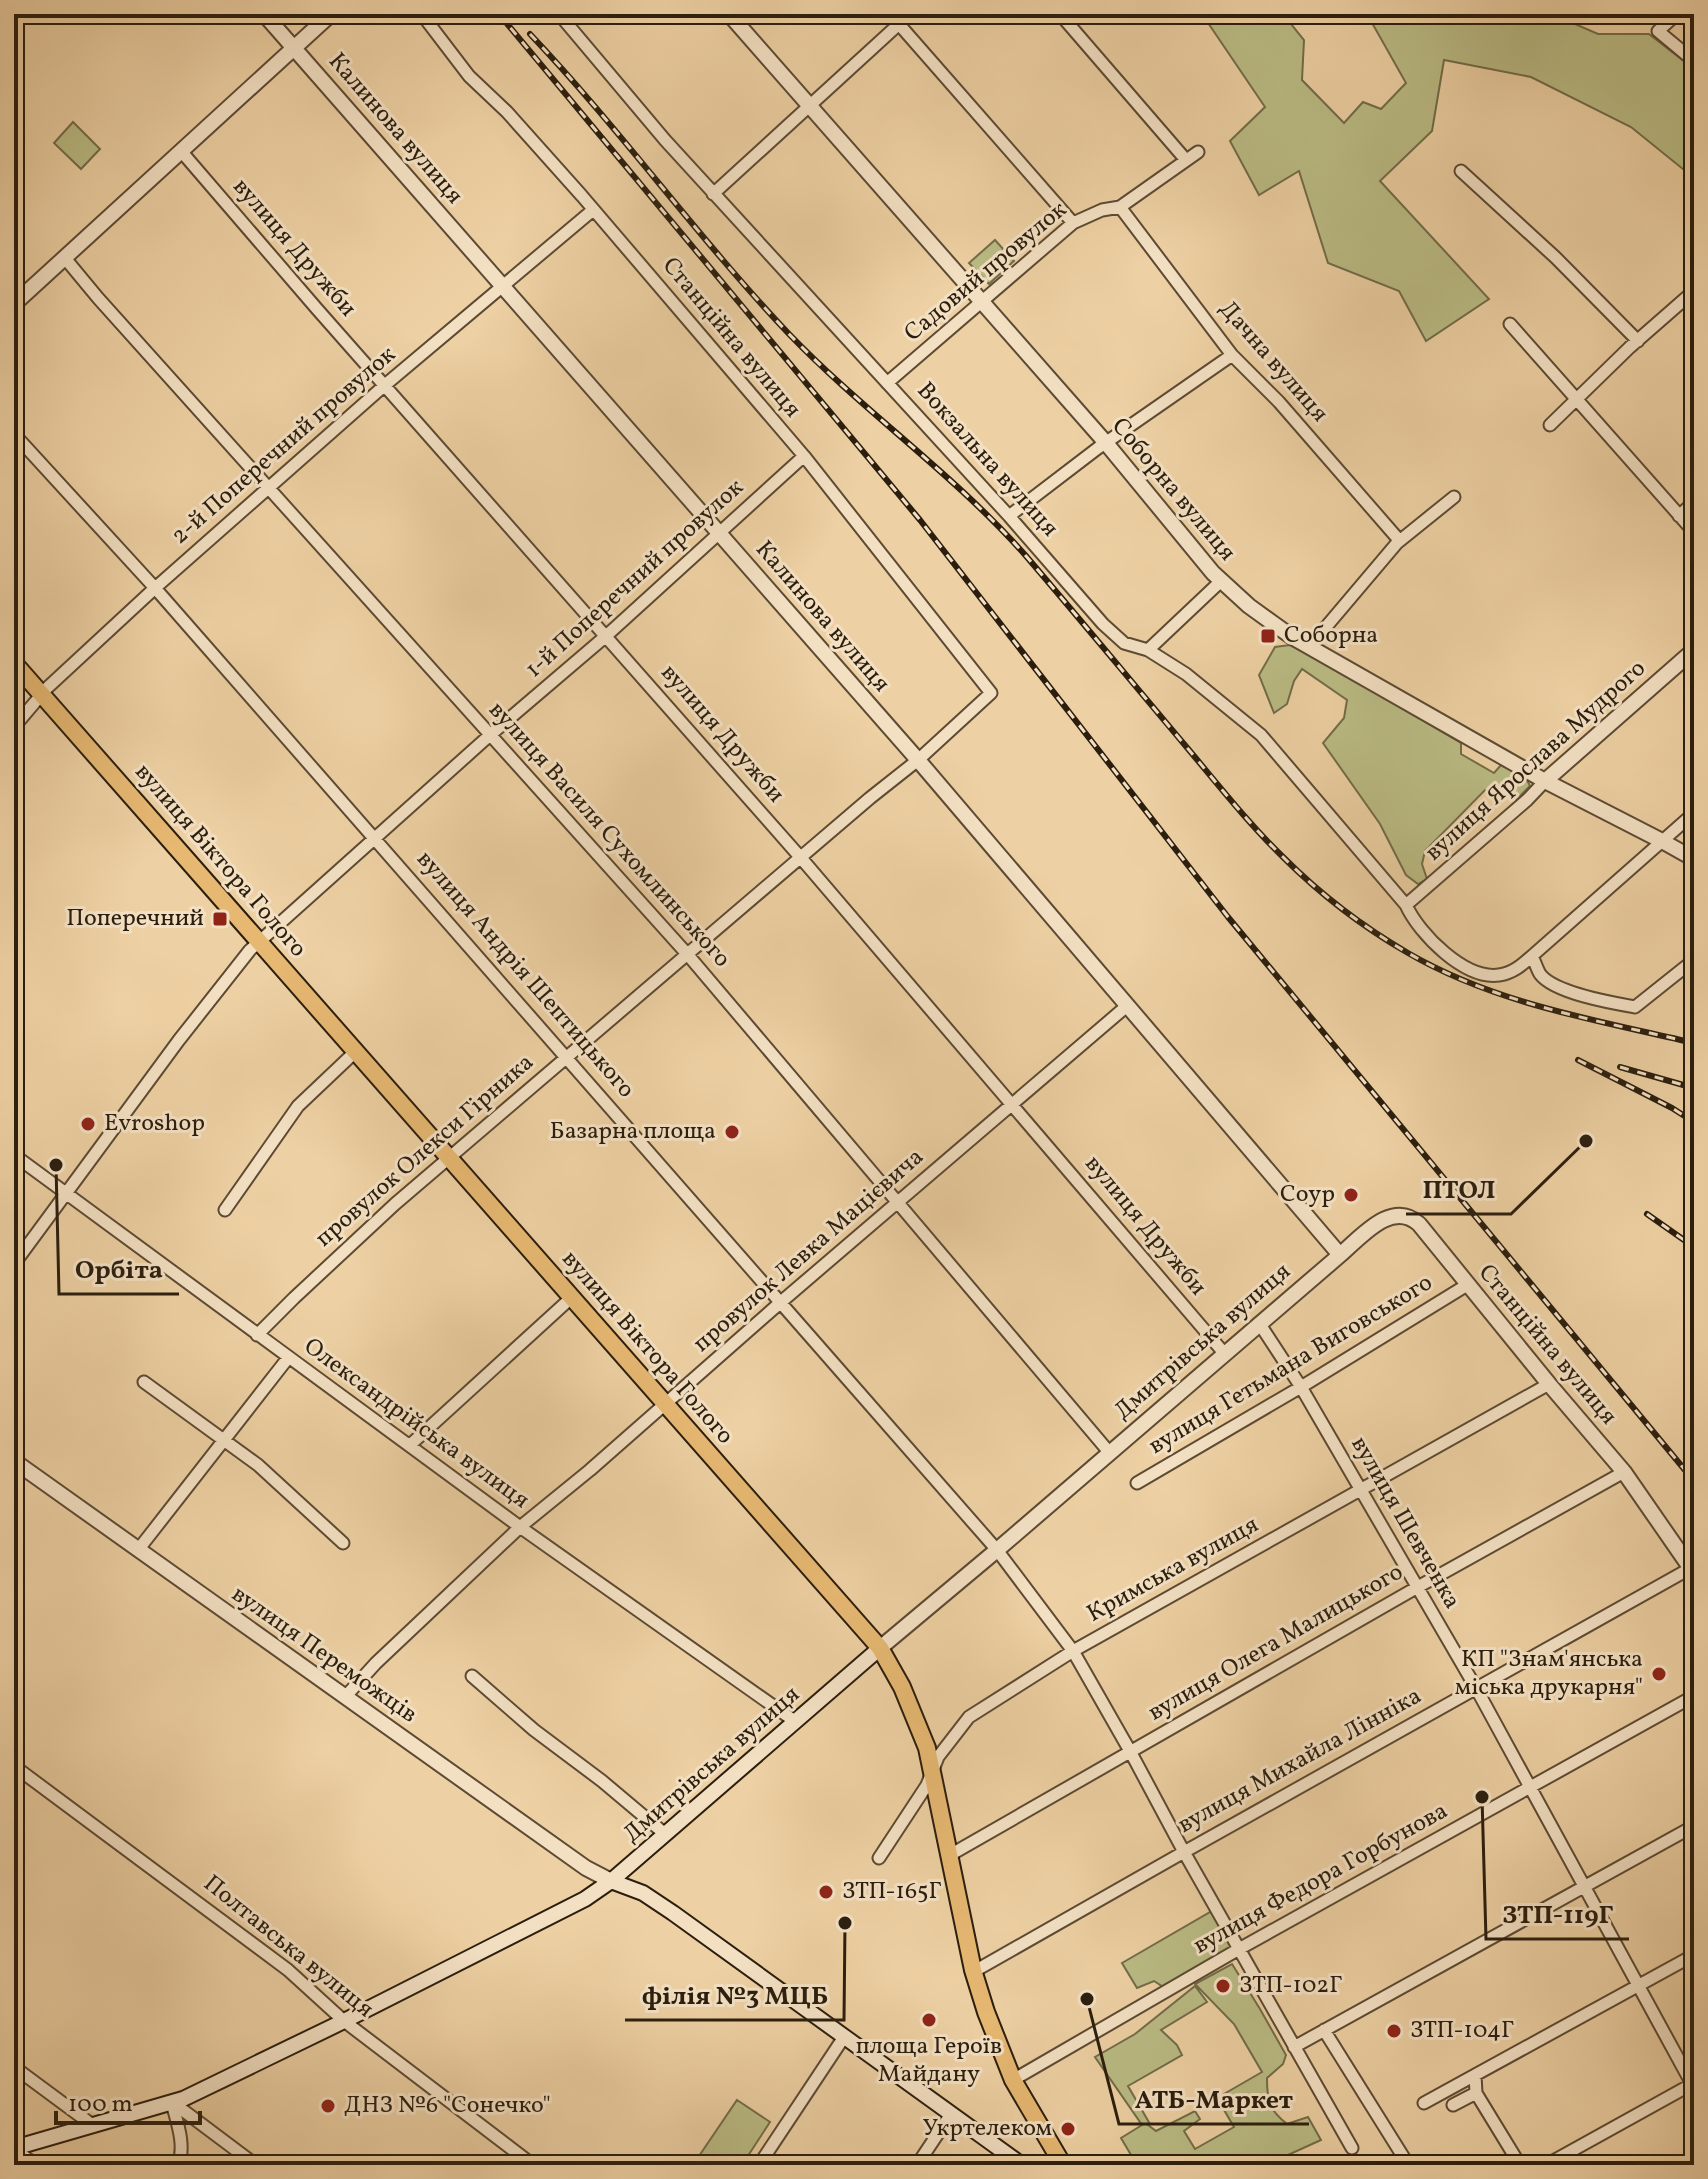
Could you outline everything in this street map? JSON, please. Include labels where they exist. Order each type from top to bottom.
[{"type":"main road","name":"вулиця Віктора Голого","points":[[14,663],[880,1648],[911,1707],[933,1769],[973,1970],[995,2038],[1013,2080],[1060,2162]]},
{"type":"street","name":"Калинова вулиця","points":[[264,14],[918,760],[1340,1255]]},
{"type":"street","points":[[14,304],[331,14]]},
{"type":"street","name":"Вокзальна вулиця","points":[[559,14],[713,194],[1009,516],[1103,624],[1124,643],[1148,650],[1186,674],[1261,735],[1406,905],[1411,917],[1436,946],[1479,974],[1498,976],[1515,971],[1694,813]]},
{"type":"street","name":"Соборна вулиця","points":[[729,14],[1106,443],[1221,581],[1268,621],[1309,647],[1545,781],[1694,859]]},
{"type":"street","points":[[890,14],[1073,223]]},
{"type":"street","points":[[1060,14],[1186,160]]},
{"type":"street","points":[[1677,14],[1658,31],[1694,61]]},
{"type":"street","name":"Станційна вулиця","points":[[427,21],[469,76],[507,112],[804,456],[991,693]]},
{"type":"street","points":[[713,194],[899,24]]},
{"type":"street","name":"вулиця Дружби","points":[[181,151],[801,858],[1224,1353]]},
{"type":"street","name":"Садовий провулок","points":[[887,383],[1073,223],[1102,210],[1120,207],[1198,152]]},
{"type":"street","points":[[1461,171],[1555,257],[1638,341]]},
{"type":"street","name":"Дачна вулиця","points":[[1120,207],[1232,355],[1279,402],[1399,540]]},
{"type":"street","name":"2-й Поперечний провулок","points":[[14,727],[41,694],[155,588],[385,385],[593,210]]},
{"type":"street","name":"вулиця Василя Сухомлинського","points":[[64,257],[688,955],[1109,1452]]},
{"type":"street","points":[[1550,425],[1694,291]]},
{"type":"street","points":[[1510,324],[1694,532]]},
{"type":"street","points":[[1009,516],[1106,443],[1232,355]]},
{"type":"street","name":"вулиця Андрія Шептицького","points":[[14,434],[155,588],[997,1550],[1073,1651],[1352,2148]]},
{"type":"street","name":"1-й Поперечний провулок","points":[[14,1264],[179,1040],[250,950],[490,735],[606,636],[804,456]]},
{"type":"street","points":[[1309,647],[1399,540],[1454,497]]},
{"type":"street","points":[[1679,516],[1694,502]]},
{"type":"street","points":[[1148,650],[1221,581]]},
{"type":"street","name":"вулиця Ярослава Мудрого","points":[[1406,905],[1694,650]]},
{"type":"street","name":"провулок Олекси Гірника","points":[[257,1335],[383,1215],[566,1056],[918,760],[991,693]]},
{"type":"street","points":[[1532,956],[1541,976],[1559,987],[1635,1007],[1694,960]]},
{"type":"street","name":"провулок Левка Мацієвича","points":[[345,1697],[376,1663],[520,1527],[666,1405],[781,1302],[1128,1005]]},
{"type":"street","points":[[225,1210],[298,1106],[355,1052]]},
{"type":"street","name":"Олександрійська вулиця","points":[[14,1155],[520,1527],[796,1722]]},
{"type":"street","name":"Станційна вулиця","points":[[1340,1255],[1388,1217],[1406,1214],[1419,1224],[1624,1472],[1692,1570]]},
{"type":"street","name":"Дмитрівська вулиця","points":[[14,2148],[183,2099],[585,1899],[611,1881],[1340,1255]]},
{"type":"street","name":"вулиця Гетьмана Виговського","points":[[1137,1483],[1467,1285]]},
{"type":"street","points":[[410,1445],[571,1298]]},
{"type":"street","name":"вулиця Шевченка","points":[[1259,1323],[1301,1387],[1476,1688],[1693,2084]]},
{"type":"street","points":[[138,1550],[288,1358]]},
{"type":"street","points":[[144,1382],[258,1465],[343,1543]]},
{"type":"street","name":"Кримська вулиця","points":[[879,1858],[927,1785],[938,1757],[969,1717],[1073,1651],[1549,1384]]},
{"type":"street","name":"вулиця Переможців","points":[[14,1461],[586,1868],[643,1893],[673,1913],[1022,2165]]},
{"type":"street","name":"вулиця Олега Малицького","points":[[950,1855],[1624,1472]]},
{"type":"street","name":"вулиця Михайла Лінніка","points":[[973,1970],[1692,1570]]},
{"type":"street","points":[[472,1676],[534,1730],[665,1834]]},
{"type":"street","name":"вулиця Федора Горбунова","points":[[1013,2080],[1239,1949],[1694,1696]]},
{"type":"street","name":"Полтавська вулиця","points":[[14,1766],[288,1970],[344,2021],[533,2165]]},
{"type":"street","points":[[1294,2047],[1694,1826]]},
{"type":"street","points":[[1424,2103],[1694,1955]]},
{"type":"street","points":[[1324,2030],[1404,2158]]},
{"type":"street","points":[[759,2165],[844,2037]]},
{"type":"street","points":[[14,2067],[91,2124]]},
{"type":"street","points":[[1475,2075],[1476,2093],[1520,2165]]},
{"type":"street","points":[[1546,2165],[1693,2084]]},
{"type":"street","points":[[1453,2105],[1476,2093]]},
{"type":"street","points":[[172,2102],[180,2134],[181,2158],[178,2165]]},
{"type":"street","points":[[172,2102],[256,2165]]},
{"type":"street","points":[[917,2165],[951,2114]]},
{"type":"street","points":[[14,2148],[36,2165]]},
{"type":"green space","points":[[1202,14],[1283,14],[1304,40],[1302,80],[1344,123],[1363,102],[1381,109],[1406,83],[1367,14],[1552,14],[1598,34],[1649,34],[1694,69],[1694,178],[1631,127],[1531,77],[1444,60],[1432,131],[1380,181],[1489,299],[1426,341],[1399,291],[1328,263],[1299,171],[1259,195],[1230,141],[1265,107]]},
{"type":"green space","points":[[73,122],[100,149],[81,169],[54,143]]},
{"type":"green space","points":[[995,240],[1014,261],[989,284],[969,263]]},
{"type":"green space","points":[[1290,645],[1461,743],[1461,754],[1494,773],[1501,765],[1526,778],[1530,786],[1517,799],[1485,790],[1425,851],[1422,864],[1427,879],[1418,884],[1406,875],[1380,824],[1323,743],[1344,718],[1347,700],[1302,669],[1294,681],[1287,704],[1274,713],[1259,675],[1275,647]]},
{"type":"green space","points":[[1212,1911],[1233,1949],[1165,1988],[1154,1981],[1137,1988],[1122,1963]]},
{"type":"green space","points":[[1232,1964],[1286,2055],[1283,2064],[1267,2078],[1273,2109],[1287,2124],[1308,2117],[1321,2140],[1266,2165],[1137,2165],[1121,2138],[1142,2125],[1095,2057],[1135,2034],[1195,1986],[1207,2002],[1161,2030],[1177,2045],[1182,2055],[1128,2086],[1148,2125],[1156,2131],[1195,2111],[1200,2119],[1184,2131],[1195,2149],[1234,2127],[1217,2098],[1262,2072],[1234,2024],[1195,1984]]},
{"type":"green space","points":[[737,2100],[770,2122],[742,2165],[693,2165]]},
{"type":"railway","points":[[499,14],[920,520],[1228,917],[1694,1481]]},
{"type":"railway","points":[[530,34],[789,334],[998,526],[1244,816],[1312,884],[1358,921],[1442,971],[1511,998],[1694,1043]]},
{"type":"railway","points":[[1578,1060],[1694,1122]]},
{"type":"railway","points":[[1620,1067],[1694,1088]]},
{"type":"railway","points":[[1647,1214],[1694,1247]]},
{"type":"place","name":"Соборна","points":[[1268,636]]},
{"type":"place","name":"Поперечний","points":[[220,919]]},
{"type":"place","name":"Evroshop","points":[[88,1124]]},
{"type":"place","name":"Базарна площа","points":[[732,1132]]},
{"type":"place","name":"ПТОЛ","points":[[1586,1141]]},
{"type":"place","name":"Орбіта","points":[[56,1165]]},
{"type":"place","name":"Соур","points":[[1351,1195]]},
{"type":"place","name":"КП \"Знам'янська міська друкарня\"","points":[[1659,1674]]},
{"type":"place","name":"ЗТП-119Г","points":[[1482,1797]]},
{"type":"place","name":"ЗТП-165Г","points":[[826,1892]]},
{"type":"place","name":"філія №3 МЦБ","points":[[845,1923]]},
{"type":"place","name":"ЗТП-102Г","points":[[1223,1986]]},
{"type":"place","name":"АТБ-Маркет","points":[[1087,1999]]},
{"type":"place","name":"площа Героїв Майдану","points":[[929,2020]]},
{"type":"place","name":"ЗТП-104Г","points":[[1394,2031]]},
{"type":"place","name":"ДНЗ №6 \"Сонечко\"","points":[[328,2106]]},
{"type":"place","name":"Укртелеком","points":[[1068,2129]]}]
